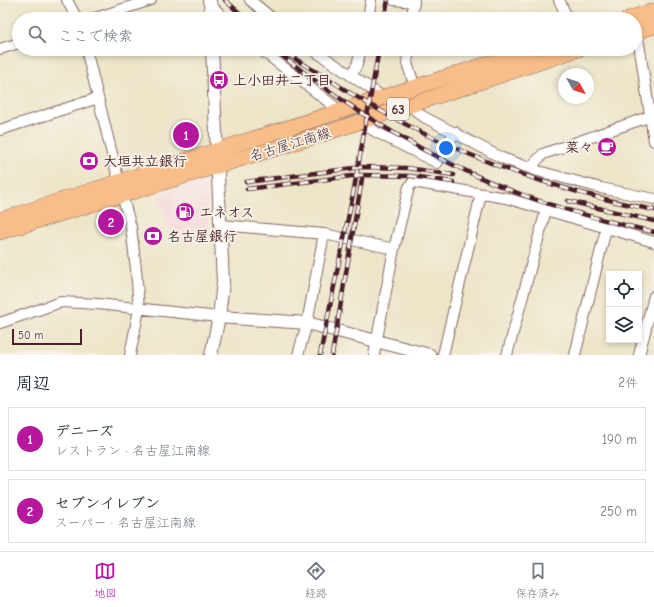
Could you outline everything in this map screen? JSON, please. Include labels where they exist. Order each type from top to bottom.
[{"type":"main road","points":[[642,15],[654,11]]},
{"type":"main road","points":[[642,29],[654,26]]},
{"type":"main road","name":"名古屋江南線","points":[[217,159],[339,110],[512,56]]},
{"type":"main road","name":"名古屋江南線","points":[[0,232],[120,189],[217,159],[360,122],[558,56]]},
{"type":"main road","name":"名古屋江南線","points":[[0,220],[120,189]]},
{"type":"street","points":[[67,0],[73,12]]},
{"type":"street","points":[[114,12],[151,0]]},
{"type":"street","points":[[250,0],[265,12]]},
{"type":"street","points":[[369,12],[371,0]]},
{"type":"street","points":[[394,0],[414,1],[413,12]]},
{"type":"street","points":[[559,0],[565,12]]},
{"type":"street","points":[[209,2],[210,12]]},
{"type":"street","points":[[209,2],[218,12]]},
{"type":"street","points":[[0,49],[12,45]]},
{"type":"street","points":[[88,56],[120,189],[131,227],[139,309],[130,355]]},
{"type":"street","points":[[211,355],[219,317],[223,282],[212,56]]},
{"type":"street","points":[[269,56],[339,110]]},
{"type":"street","points":[[322,56],[383,97]]},
{"type":"street","points":[[351,76],[357,65],[359,56]]},
{"type":"street","points":[[408,56],[408,63],[415,87]]},
{"type":"street","points":[[640,56],[654,141]]},
{"type":"street","points":[[0,130],[98,98]]},
{"type":"street","points":[[411,105],[424,117],[502,158],[530,168],[601,188],[654,199]]},
{"type":"street","points":[[530,168],[543,154],[651,116]]},
{"type":"street","points":[[360,122],[437,164],[455,132]]},
{"type":"street","points":[[374,355],[394,249],[409,187],[413,182],[506,198],[606,229],[654,242]]},
{"type":"street","points":[[443,355],[481,194]]},
{"type":"street","points":[[507,355],[546,210]]},
{"type":"street","points":[[221,225],[324,234],[394,249]]},
{"type":"street","points":[[574,355],[606,229]]},
{"type":"street","points":[[298,355],[307,323],[324,234]]},
{"type":"street","points":[[639,355],[654,296]]},
{"type":"street","points":[[0,323],[61,302],[98,304],[219,317],[307,323],[430,355]]},
{"type":"shaded area","name":"エネオス","points":[[197,180],[201,180],[206,192],[208,236],[170,237],[157,195]]},
{"type":"railway","points":[[225,0],[238,12]]},
{"type":"railway","points":[[385,12],[388,0]]},
{"type":"railway","points":[[283,56],[332,93],[362,113],[392,132],[456,166],[523,195],[555,206],[654,232]]},
{"type":"railway","points":[[292,56],[370,105],[447,144],[487,161],[569,190],[654,210]]},
{"type":"railway","points":[[320,355],[354,189],[378,56]]},
{"type":"railway","points":[[246,182],[362,167],[407,168],[454,175]]},
{"type":"railway","points":[[247,189],[360,175],[411,176],[453,182]]},
{"type":"railway","points":[[332,355],[362,179]]},
{"type":"railway","points":[[568,201],[654,221]]},
{"type":"place","name":"上小田井二丁目","points":[[219,80]]},
{"type":"place","name":"デニーズ","points":[[186,135]]},
{"type":"place","name":"菜々","points":[[607,147]]},
{"type":"place","name":"大垣共立銀行","points":[[89,161]]},
{"type":"place","name":"エネオス","points":[[185,212]]},
{"type":"place","name":"セブンイレブン","points":[[111,222]]},
{"type":"place","name":"名古屋銀行","points":[[153,236]]}]
